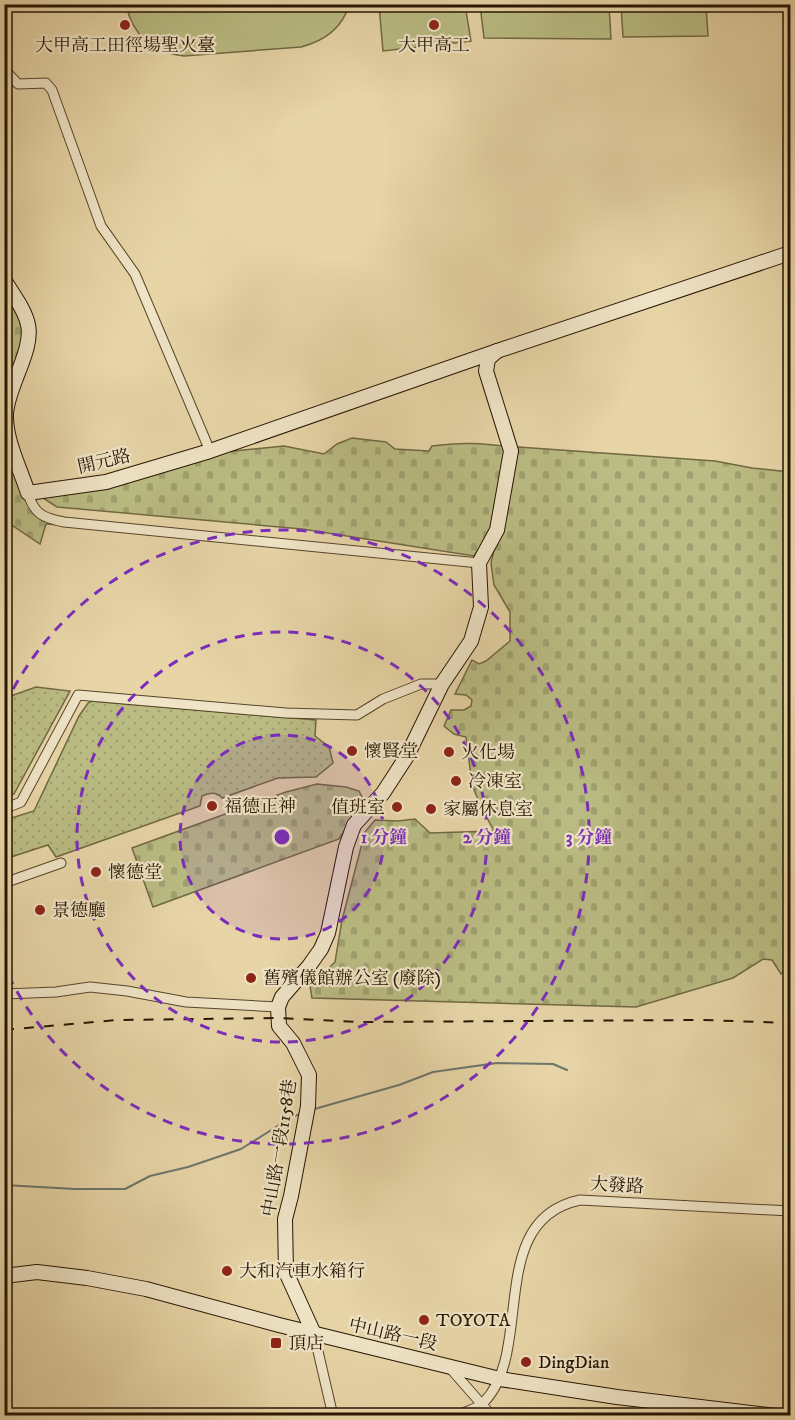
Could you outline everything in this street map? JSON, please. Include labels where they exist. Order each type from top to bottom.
[{"type":"street","points":[[4,69],[18,84],[46,83],[52,90],[101,226],[135,274],[210,451]]},
{"type":"street","name":"開元路","points":[[28,493],[106,482],[210,451],[497,351],[790,253]]},
{"type":"street","points":[[4,280],[28,318],[30,337],[27,351],[10,393],[6,414],[8,432],[32,507],[47,519],[479,562]]},
{"type":"street","points":[[4,994],[56,992],[90,987],[128,991],[186,1002],[278,1007],[282,997],[321,949],[328,933],[346,847],[354,825],[382,793],[402,764],[442,684],[471,641],[481,607],[479,562],[497,530],[511,451],[486,371],[488,359],[497,351]]},
{"type":"street","points":[[4,809],[21,802],[78,696],[286,713],[357,715],[383,699],[421,684],[442,684]]},
{"type":"street","points":[[4,883],[60,863]]},
{"type":"street","name":"中山路一段1158巷","points":[[278,1007],[279,1026],[292,1043],[309,1075],[306,1112],[285,1219],[286,1272],[314,1334]]},
{"type":"street","name":"大發路","points":[[483,1404],[500,1378],[506,1358],[513,1302],[527,1241],[538,1225],[562,1206],[580,1200],[790,1211]]},
{"type":"street","name":"中山路一段","points":[[4,1276],[37,1272],[92,1279],[146,1289],[314,1334],[500,1378],[617,1397],[777,1416]]},
{"type":"street","points":[[314,1334],[333,1416]]},
{"type":"street","points":[[447,1365],[492,1416]]},
{"type":"street","points":[[455,1416],[483,1404]]},
{"type":"green space","points":[[126,4],[349,5],[342,21],[331,33],[301,47],[184,56],[162,51],[146,41],[139,34],[129,16]]},
{"type":"green space","points":[[379,5],[465,5],[471,41],[383,51]]},
{"type":"green space","points":[[480,5],[609,5],[611,39],[484,38]]},
{"type":"green space","points":[[621,5],[706,5],[708,36],[623,37]]},
{"type":"green space","points":[[4,279],[23,309],[24,340],[16,367],[5,364]]},
{"type":"green space","points":[[4,380],[11,387],[5,414],[32,496],[43,513],[86,524],[133,530],[46,524],[40,544],[13,526],[5,524]]},
{"type":"green space","points":[[352,438],[386,442],[395,449],[429,451],[432,446],[453,444],[510,447],[495,525],[474,556],[302,529],[57,507],[43,498],[42,491],[225,452],[284,446],[324,454],[337,444]]},
{"type":"green space","points":[[518,447],[715,461],[790,472],[790,967],[781,974],[772,960],[763,959],[733,978],[636,1007],[312,998],[310,986],[335,962],[342,920],[365,832],[375,820],[415,819],[430,833],[494,831],[472,784],[466,737],[454,734],[444,726],[451,710],[464,710],[471,706],[472,700],[466,695],[455,694],[472,660],[479,664],[486,661],[510,641],[510,612],[494,585],[491,563]]},
{"type":"green space","points":[[36,687],[70,691],[14,794],[5,798],[5,698]]},
{"type":"green space","points":[[92,701],[316,720],[315,736],[329,747],[333,763],[316,777],[278,778],[222,798],[211,793],[202,796],[200,806],[56,857],[48,845],[5,859],[5,820],[34,811],[79,716]]},
{"type":"green space","points":[[317,784],[346,787],[359,791],[362,797],[362,804],[339,839],[153,907],[132,848],[286,792]]},
{"type":"waterway","points":[[311,1110],[399,1085],[433,1072],[497,1063],[553,1064],[567,1070]]},
{"type":"waterway","points":[[4,1185],[125,1189],[150,1176],[188,1167],[241,1149],[300,1114]]},
{"type":"railway","points":[[4,1030],[117,1020],[279,1018],[358,1022],[703,1020],[790,1023]]},
{"type":"place","name":"大甲高工田徑場聖火臺","points":[[125,25]]},
{"type":"place","name":"大甲高工","points":[[434,25]]},
{"type":"place","name":"懷賢堂","points":[[352,751]]},
{"type":"place","name":"火化場","points":[[449,752]]},
{"type":"place","name":"冷凍室","points":[[456,781]]},
{"type":"place","name":"福德正神","points":[[212,806]]},
{"type":"place","name":"值班室","points":[[397,807]]},
{"type":"place","name":"家屬休息室","points":[[431,809]]},
{"type":"place","name":"懷德堂","points":[[96,872]]},
{"type":"place","name":"景德廳","points":[[40,910]]},
{"type":"place","name":"舊殯儀館辦公室 (廢除)","points":[[251,978]]},
{"type":"place","name":"大和汽車水箱行","points":[[227,1271]]},
{"type":"place","name":"TOYOTA","points":[[424,1320]]},
{"type":"place","name":"頂店","points":[[276,1343]]},
{"type":"place","name":"DingDian","points":[[526,1362]]}]
